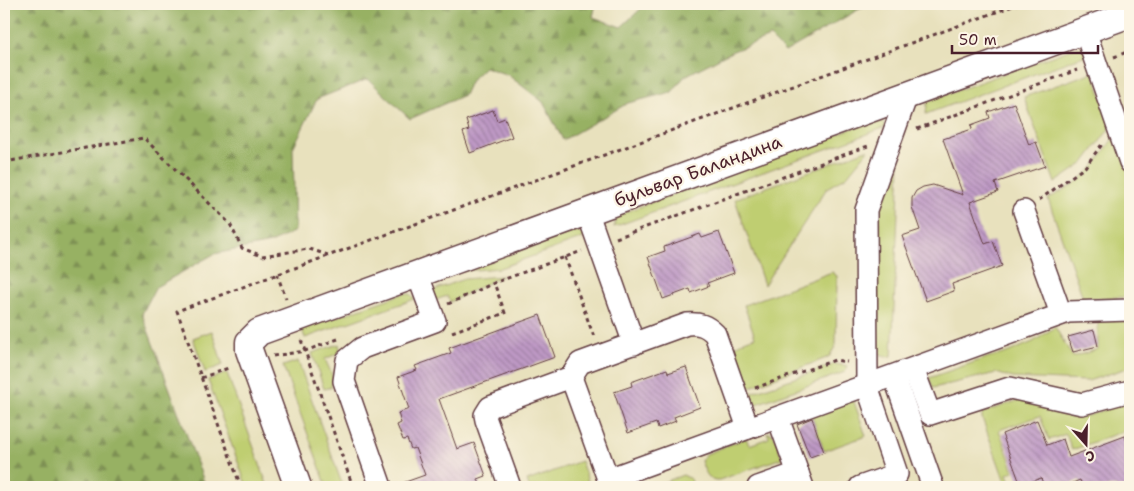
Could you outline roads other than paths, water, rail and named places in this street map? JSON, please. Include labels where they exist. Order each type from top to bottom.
[{"type":"main road","name":"бульвар Баландина","points":[[298,487],[249,350],[249,342],[253,336],[266,328],[1130,14]]},
{"type":"lane","points":[[1085,30],[1130,162]]},
{"type":"lane","points":[[860,487],[899,480],[867,386],[866,210],[907,95]]},
{"type":"lane","points":[[587,211],[634,344]]},
{"type":"lane","points":[[1024,211],[1061,314]]},
{"type":"lane","points":[[381,487],[344,381],[347,360],[362,348],[435,321],[417,273]]},
{"type":"lane","points":[[571,377],[609,483],[748,428],[1061,314],[1068,312],[1130,310]]},
{"type":"lane","points":[[510,487],[486,420],[487,410],[571,377],[580,363],[688,324],[698,323],[708,327],[715,334],[748,428]]},
{"type":"lane","points":[[903,372],[930,414],[1010,388],[1082,404],[1130,391]]},
{"type":"lane","points":[[903,372],[933,487]]},
{"type":"lane","points":[[758,487],[800,480],[778,418]]}]
